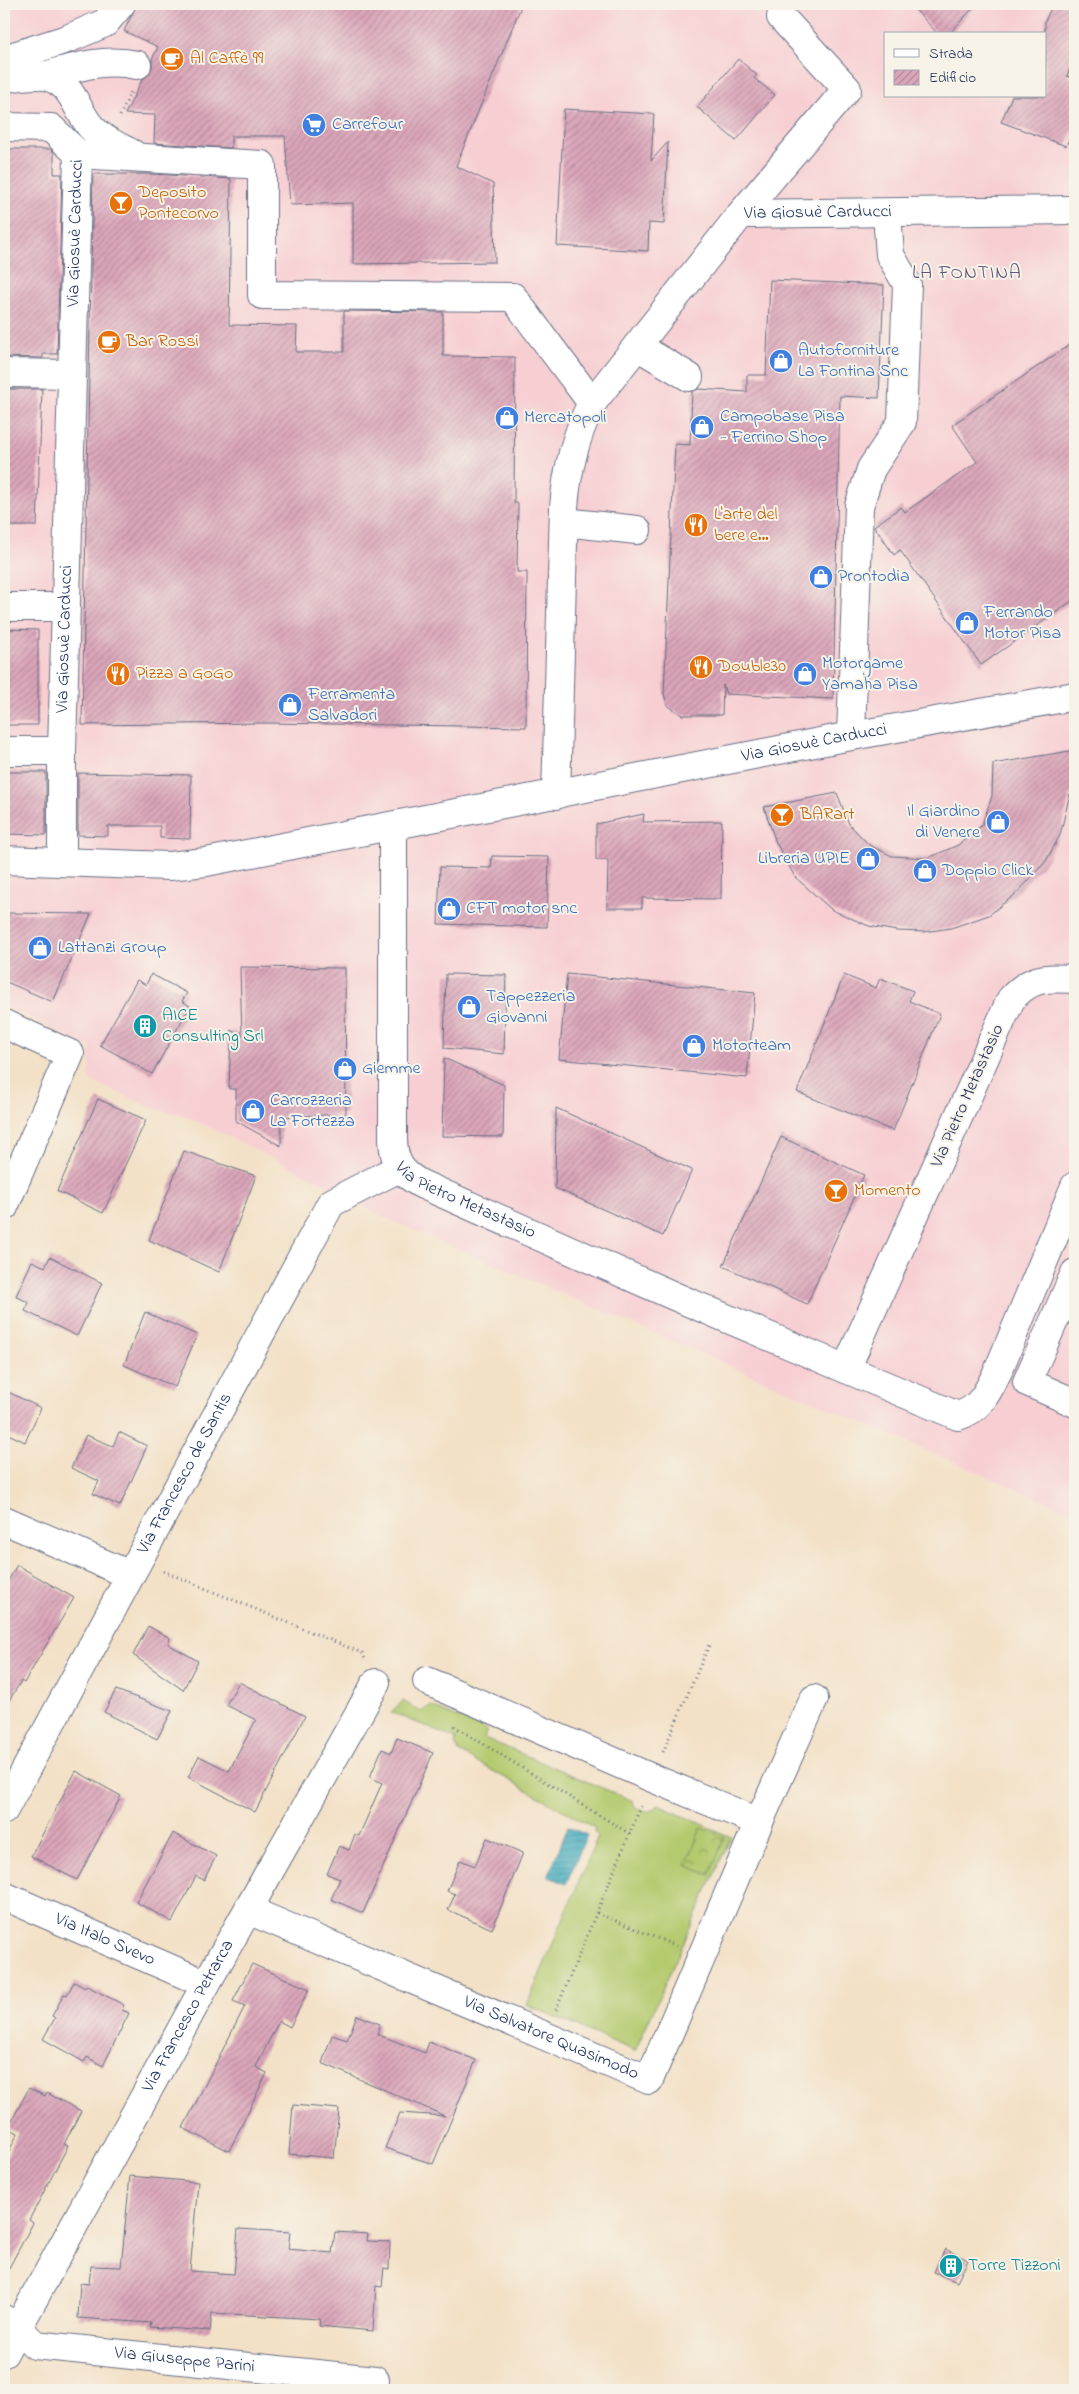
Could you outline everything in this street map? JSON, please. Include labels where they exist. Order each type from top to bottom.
[{"type":"street","points":[[4,59],[67,39],[106,24],[121,4]]},
{"type":"street","points":[[741,214],[847,89],[781,17]]},
{"type":"street","points":[[4,78],[44,76],[101,62],[121,61],[138,66]]},
{"type":"street","points":[[44,76],[68,87],[80,111],[99,135],[142,158]]},
{"type":"street","points":[[4,127],[52,128],[78,154]]},
{"type":"street","name":"Via Giosuè Carducci","points":[[62,861],[62,751],[78,154],[262,166],[262,295],[513,297],[592,403]]},
{"type":"street","name":"Via Giosuè Carducci","points":[[556,795],[564,522],[568,468],[582,421],[592,403],[741,214],[887,214],[1075,210]]},
{"type":"street","points":[[851,736],[860,506],[872,469],[902,422],[907,284],[890,255],[887,214]]},
{"type":"street","points":[[637,346],[688,377]]},
{"type":"street","points":[[4,373],[72,374]]},
{"type":"street","points":[[564,522],[637,530]]},
{"type":"street","points":[[4,607],[66,607]]},
{"type":"street","name":"Via Giosuè Carducci","points":[[4,860],[169,866],[193,864],[556,795],[851,736],[1075,696]]},
{"type":"street","points":[[4,751],[62,751]]},
{"type":"street","name":"Via Pietro Metastasio","points":[[393,826],[394,1155],[398,1168],[405,1175],[421,1184],[674,1296],[958,1416],[971,1412],[984,1399],[1075,1186]]},
{"type":"street","name":"Via Pietro Metastasio","points":[[846,1369],[1011,999],[1022,986],[1040,978],[1075,978]]},
{"type":"street","points":[[4,1024],[70,1054],[7,1190]]},
{"type":"street","name":"Via Francesco de Santis","points":[[4,1810],[331,1203],[398,1168]]},
{"type":"street","points":[[1027,1382],[1075,1273]]},
{"type":"street","points":[[998,1369],[1075,1403]]},
{"type":"street","points":[[4,1521],[134,1568]]},
{"type":"street","points":[[427,1681],[759,1822]]},
{"type":"street","name":"Via Francesco Petrarca","points":[[4,2353],[11,2323],[376,1683]]},
{"type":"street","name":"Via Salvatore Quasimodo","points":[[248,1910],[649,2080],[759,1822],[814,1699]]},
{"type":"street","name":"Via Italo Svevo","points":[[4,1896],[206,1984]]},
{"type":"street","name":"Via Giuseppe Parini","points":[[11,2323],[35,2345],[375,2380]]},
{"type":"path","points":[[124,108],[127,100]]},
{"type":"path","points":[[1072,820],[1075,807]]},
{"type":"path","points":[[134,1568],[362,1653],[376,1683]]},
{"type":"path","points":[[545,2036],[709,1645]]},
{"type":"path","points":[[451,1724],[630,1834]]},
{"type":"path","points":[[597,1913],[702,1957]]},
{"type":"shaded area","name":"LA FONTINA","points":[[4,4],[1075,4],[1075,1514],[379,1215],[334,1188],[186,1116],[153,1108],[89,1080],[91,1047],[4,1006]]},
{"type":"green space","points":[[403,1701],[421,1712],[430,1706],[487,1730],[484,1738],[633,1801],[635,1807],[647,1812],[658,1805],[731,1837],[635,2051],[527,2005],[598,1836],[594,1832],[595,1828],[459,1752],[455,1744],[456,1739],[391,1712]]},
{"type":"green space","points":[[701,1828],[725,1837],[709,1875],[686,1865]]},
{"type":"water","points":[[568,1827],[587,1835],[566,1884],[548,1876]]},
{"type":"building","name":"Carrefour","points":[[137,4],[522,4],[456,166],[493,184],[495,262],[353,264],[353,203],[290,205],[285,136],[231,136],[231,148],[154,143],[155,115],[125,114],[142,80],[149,74],[152,67],[152,59],[158,47],[124,31]]},
{"type":"building","points":[[910,4],[977,4],[951,32],[936,32]]},
{"type":"building","points":[[1053,4],[1075,4],[1075,56],[1067,76],[1075,79],[1075,126],[1066,146],[1001,122],[1011,98],[1046,98],[1045,21]]},
{"type":"building","points":[[738,59],[757,75],[754,78],[775,95],[736,141],[697,107]]},
{"type":"building","points":[[564,109],[654,114],[651,161],[668,142],[664,224],[649,223],[648,251],[557,246]]},
{"type":"building","points":[[4,149],[50,149],[54,153],[54,174],[62,174],[57,354],[43,354],[43,358],[4,357]]},
{"type":"building","points":[[93,174],[153,174],[231,179],[229,325],[297,326],[296,352],[344,352],[344,311],[443,312],[443,356],[515,357],[514,503],[518,503],[517,572],[527,572],[526,727],[267,723],[82,725]]},
{"type":"building","points":[[770,280],[884,285],[879,398],[840,396],[833,699],[726,694],[723,685],[722,715],[682,715],[667,705],[664,694],[675,444],[690,445],[692,392],[698,389],[747,392],[747,375],[766,375]]},
{"type":"building","points":[[1075,341],[1075,599],[981,665],[900,550],[894,555],[874,526],[901,507],[905,512],[977,462],[952,425]]},
{"type":"building","points":[[4,389],[42,389],[37,526],[4,526]]},
{"type":"building","points":[[4,629],[38,630],[38,725],[4,725]]},
{"type":"building","points":[[1075,750],[1075,796],[1070,794],[1060,835],[1046,861],[1018,892],[989,915],[951,928],[924,932],[897,931],[869,926],[832,910],[795,877],[776,843],[764,807],[837,793],[849,824],[869,845],[892,856],[928,858],[958,845],[982,825],[992,796],[993,764]]},
{"type":"building","points":[[4,772],[46,772],[46,835],[4,834]]},
{"type":"building","points":[[78,773],[191,775],[190,839],[160,838],[160,826],[108,826],[108,836],[78,835]]},
{"type":"building","points":[[644,814],[643,822],[722,821],[721,899],[642,898],[642,908],[607,908],[608,860],[596,860],[596,824]]},
{"type":"building","points":[[492,856],[549,857],[547,927],[438,924],[440,867],[491,868]]},
{"type":"building","name":"Lattanzi Group","points":[[4,913],[91,914],[53,1002],[4,981]]},
{"type":"building","points":[[240,967],[345,968],[346,1114],[281,1117],[281,1146],[236,1121],[236,1089],[229,1089],[231,1030],[242,1036]]},
{"type":"building","name":"AICE Consulting Srl","points":[[151,974],[187,993],[182,1001],[190,1006],[152,1074],[100,1045],[137,980],[146,985]]},
{"type":"building","points":[[446,974],[506,975],[504,1054],[444,1048]]},
{"type":"building","points":[[567,974],[755,993],[747,1078],[559,1059]]},
{"type":"building","points":[[844,975],[876,988],[880,978],[913,991],[909,1001],[940,1014],[893,1131],[797,1092]]},
{"type":"building","points":[[444,1058],[504,1085],[503,1137],[442,1136]]},
{"type":"building","points":[[98,1099],[146,1120],[103,1213],[57,1191]]},
{"type":"building","points":[[556,1108],[692,1170],[663,1236],[555,1188]]},
{"type":"building","points":[[781,1137],[864,1175],[807,1304],[723,1266]]},
{"type":"building","points":[[184,1151],[256,1176],[219,1272],[149,1240]]},
{"type":"building","points":[[50,1257],[102,1283],[77,1336],[25,1311],[29,1303],[16,1296],[32,1261],[45,1267]]},
{"type":"building","points":[[145,1312],[197,1335],[175,1387],[124,1365]]},
{"type":"building","points":[[4,1390],[41,1408],[25,1442],[4,1432]]},
{"type":"building","points":[[119,1432],[147,1446],[120,1506],[93,1494],[99,1481],[71,1468],[86,1435],[113,1446]]},
{"type":"building","points":[[17,1565],[74,1598],[24,1683],[21,1681],[4,1709],[4,1588]]},
{"type":"building","points":[[148,1626],[170,1638],[168,1644],[198,1661],[183,1690],[133,1655]]},
{"type":"building","points":[[239,1682],[305,1716],[255,1812],[188,1777],[199,1756],[229,1771],[256,1720],[226,1705]]},
{"type":"building","points":[[116,1690],[172,1711],[157,1739],[104,1712]]},
{"type":"building","points":[[397,1738],[433,1753],[363,1913],[331,1899],[340,1879],[327,1874],[339,1846],[349,1850],[355,1834],[359,1836],[382,1783],[370,1777],[382,1749],[391,1753]]},
{"type":"building","points":[[76,1771],[121,1796],[77,1880],[31,1856]]},
{"type":"building","points":[[173,1833],[216,1856],[204,1880],[196,1876],[172,1922],[136,1902]]},
{"type":"building","points":[[487,1838],[523,1853],[492,1929],[448,1910],[455,1894],[447,1891],[460,1860],[475,1866]]},
{"type":"building","points":[[252,1964],[309,1989],[290,2027],[279,2021],[256,2067],[267,2073],[229,2151],[183,2128],[245,2006],[233,2001]]},
{"type":"building","points":[[74,1982],[85,1988],[87,1986],[124,2005],[122,2010],[129,2013],[103,2066],[87,2057],[84,2062],[43,2039],[55,2018],[52,2016],[64,1994],[67,1995]]},
{"type":"building","points":[[357,2015],[380,2024],[377,2034],[425,2053],[429,2042],[476,2060],[433,2164],[385,2148],[400,2113],[445,2116],[322,2063],[332,2035],[347,2040]]},
{"type":"building","points":[[29,2088],[45,2096],[47,2093],[81,2111],[64,2144],[68,2146],[29,2220],[33,2223],[4,2277],[4,2161],[18,2133],[8,2128]]},
{"type":"building","points":[[293,2105],[339,2109],[334,2158],[289,2154]]},
{"type":"building","points":[[130,2176],[198,2182],[190,2271],[234,2274],[238,2229],[290,2232],[288,2249],[332,2253],[335,2232],[368,2234],[367,2241],[390,2242],[389,2269],[384,2268],[382,2287],[376,2286],[373,2331],[319,2326],[320,2319],[212,2313],[210,2331],[150,2327],[151,2323],[78,2318],[80,2283],[89,2284],[91,2266],[121,2267]]},
{"type":"building","name":"Torre Tizzoni","points":[[945,2249],[968,2260],[957,2282],[934,2272]]},
{"type":"place","name":"Al Caffè 99","points":[[172,59]]},
{"type":"place","name":"Carrefour","points":[[314,125]]},
{"type":"place","name":"Deposito Pontecorvo","points":[[121,203]]},
{"type":"place","name":"Bar Rossi","points":[[109,342]]},
{"type":"place","name":"Autoforniture La Fontina Snc","points":[[781,361]]},
{"type":"place","name":"Mercatopoli","points":[[507,418]]},
{"type":"place","name":"Campobase Pisa - Ferrino Shop","points":[[702,427]]},
{"type":"place","name":"L'arte del bere e...","points":[[696,525]]},
{"type":"place","name":"Prontodia","points":[[821,577]]},
{"type":"place","name":"Ferrando Motor Pisa","points":[[967,623]]},
{"type":"place","name":"Double30","points":[[701,667]]},
{"type":"place","name":"Pizza a GoGo","points":[[118,674]]},
{"type":"place","name":"Motorgame Yamaha Pisa","points":[[805,674]]},
{"type":"place","name":"Ferramenta Salvadori","points":[[290,705]]},
{"type":"place","name":"BARart","points":[[782,815]]},
{"type":"place","name":"Il Giardino di Venere","points":[[998,822]]},
{"type":"place","name":"Libreria UPIE","points":[[868,859]]},
{"type":"place","name":"Doppio Click","points":[[925,871]]},
{"type":"place","name":"CFT motor snc","points":[[449,909]]},
{"type":"place","name":"Lattanzi Group","points":[[40,948]]},
{"type":"place","name":"Tappezzeria Giovanni","points":[[469,1007]]},
{"type":"place","name":"AICE Consulting Srl","points":[[145,1026]]},
{"type":"place","name":"Motorteam","points":[[694,1046]]},
{"type":"place","name":"Giemme","points":[[345,1069]]},
{"type":"place","name":"Carrozzeria La Fortezza","points":[[253,1111]]},
{"type":"place","name":"Momento","points":[[836,1191]]},
{"type":"place","name":"Torre Tizzoni","points":[[951,2266]]},
{"type":"district","name":"LA FONTINA","points":[[967,273]]}]
